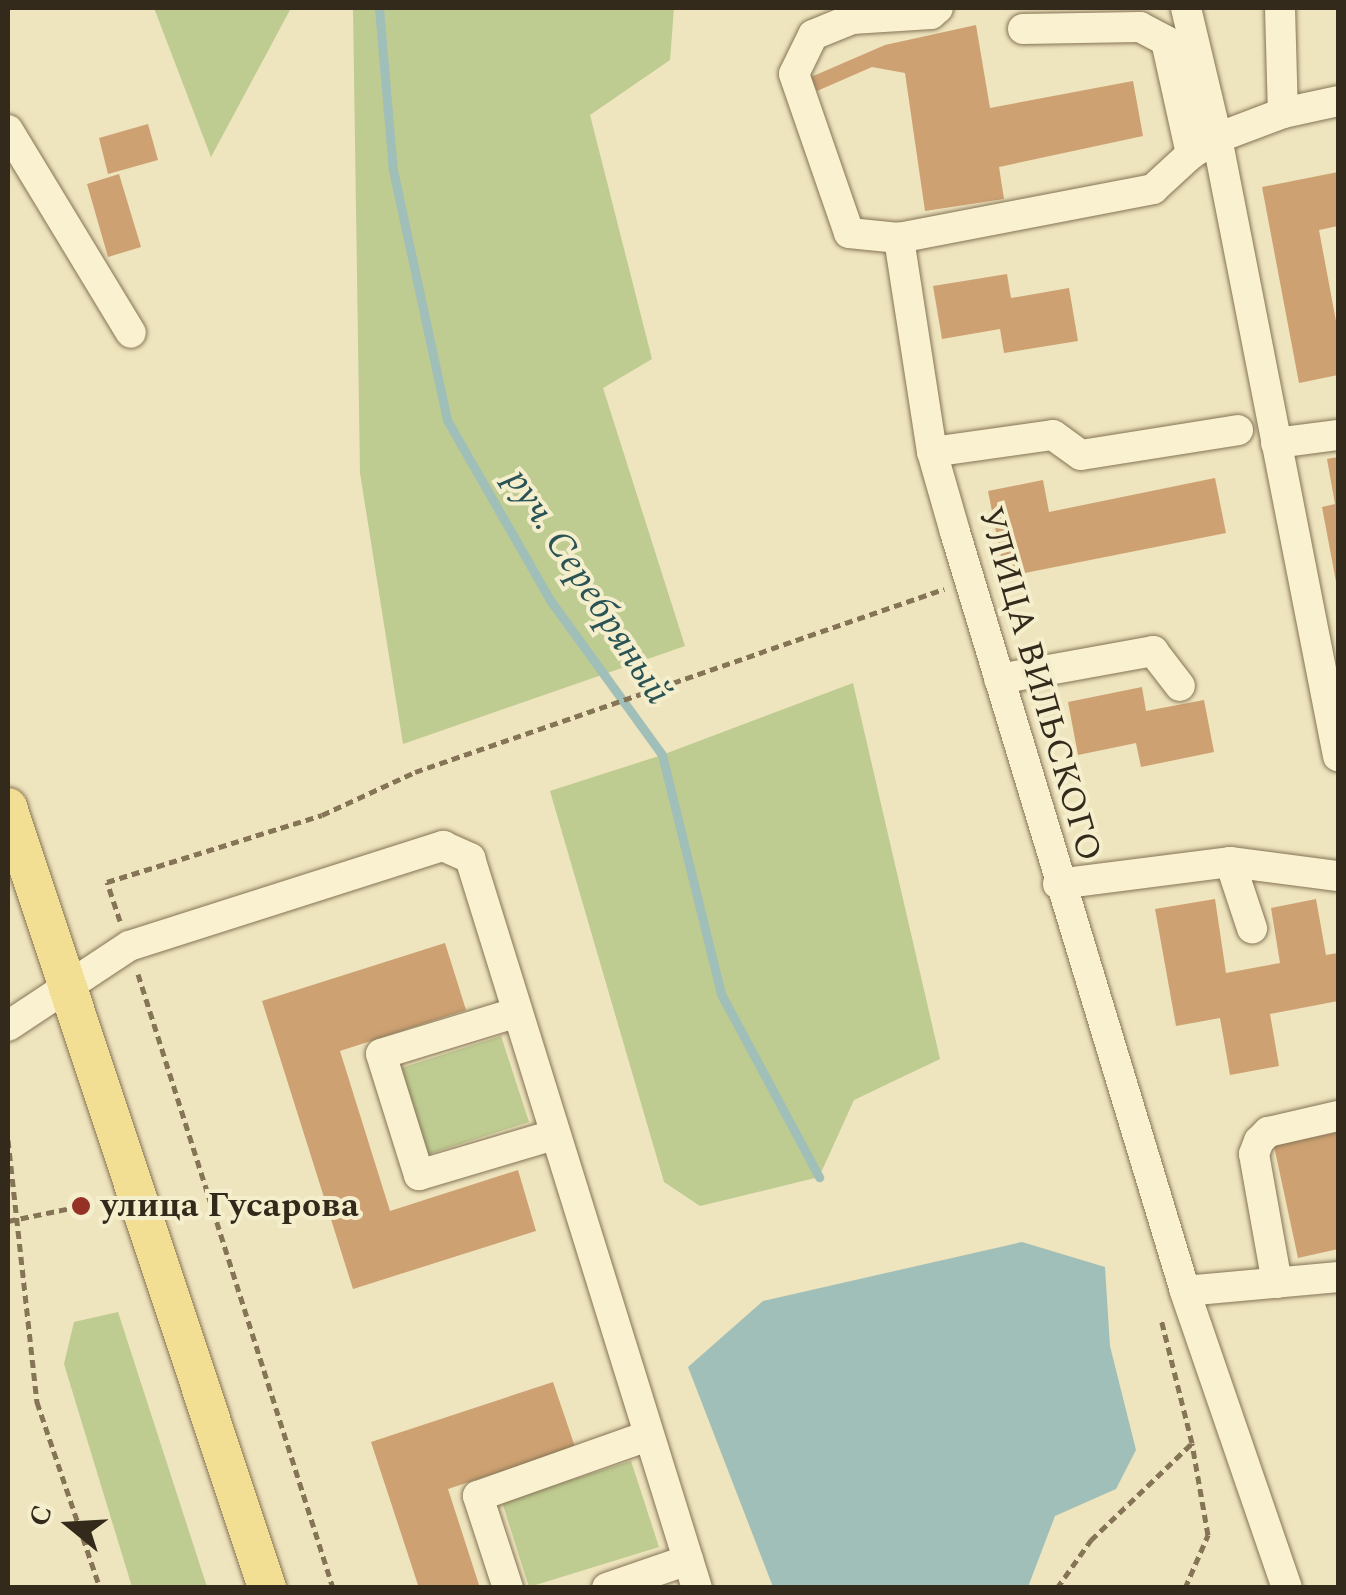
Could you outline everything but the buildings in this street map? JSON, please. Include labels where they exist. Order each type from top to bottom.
[{"type":"main road","points":[[8,807],[267,1588]]},
{"type":"street","points":[[938,8],[931,14],[852,13],[812,35],[794,74],[849,233],[899,238],[1153,188],[1191,154],[1217,138],[1283,113],[1338,101]]},
{"type":"street","points":[[1186,8],[1217,138],[1338,756]]},
{"type":"street","points":[[1280,8],[1283,113]]},
{"type":"street","points":[[1023,28],[1140,26],[1166,41],[1191,154]]},
{"type":"street","points":[[8,130],[131,333]]},
{"type":"street","name":"УЛИЦА ВИЛЬСКОГО","points":[[899,238],[932,452],[1058,884],[1185,1291],[1287,1588]]},
{"type":"street","points":[[932,452],[1053,435],[1081,455],[1238,430]]},
{"type":"street","points":[[1276,443],[1338,435]]},
{"type":"street","points":[[1000,679],[1153,652],[1180,686]]},
{"type":"street","points":[[8,1026],[66,984],[129,946],[443,846],[470,858],[692,1574],[607,1588]]},
{"type":"street","points":[[1058,884],[1230,862],[1338,876]]},
{"type":"street","points":[[1230,862],[1252,928]]},
{"type":"street","points":[[516,1012],[382,1054],[419,1175],[554,1135]]},
{"type":"street","points":[[1277,1283],[1254,1154],[1258,1141],[1268,1132],[1338,1116]]},
{"type":"street","points":[[1185,1291],[1338,1277]]},
{"type":"street","points":[[508,1588],[478,1496],[647,1436]]},
{"type":"path","points":[[334,1588],[107,882],[322,815],[415,772],[569,722],[971,580]]},
{"type":"path","points":[[8,1140],[38,1402],[100,1588]]},
{"type":"path","points":[[8,1221],[81,1206]]},
{"type":"path","points":[[1160,1314],[1192,1443],[1208,1536],[1186,1588]]},
{"type":"path","points":[[1057,1588],[1091,1540],[1192,1443]]},
{"type":"green space","points":[[154,8],[291,8],[211,157]]},
{"type":"green space","points":[[353,8],[674,8],[670,60],[590,115],[652,359],[603,388],[685,646],[403,744],[360,473]]},
{"type":"green space","points":[[853,683],[940,1059],[854,1100],[819,1177],[700,1206],[664,1182],[550,791],[662,755]]},
{"type":"green space","points":[[501,1036],[529,1122],[426,1155],[398,1069]]},
{"type":"green space","points":[[118,1312],[207,1587],[132,1587],[64,1364],[74,1322]]},
{"type":"green space","points":[[631,1461],[659,1547],[529,1587],[502,1502]]},
{"type":"water","points":[[1022,1242],[1105,1267],[1110,1346],[1136,1450],[1116,1489],[1055,1516],[1028,1587],[773,1587],[688,1367],[763,1301]]},
{"type":"waterway","name":"руч. Серебряный","points":[[379,8],[393,170],[447,420],[550,600],[662,755],[721,994],[819,1177]]},
{"type":"place","name":"улица Гусарова","points":[[81,1206]]}]
